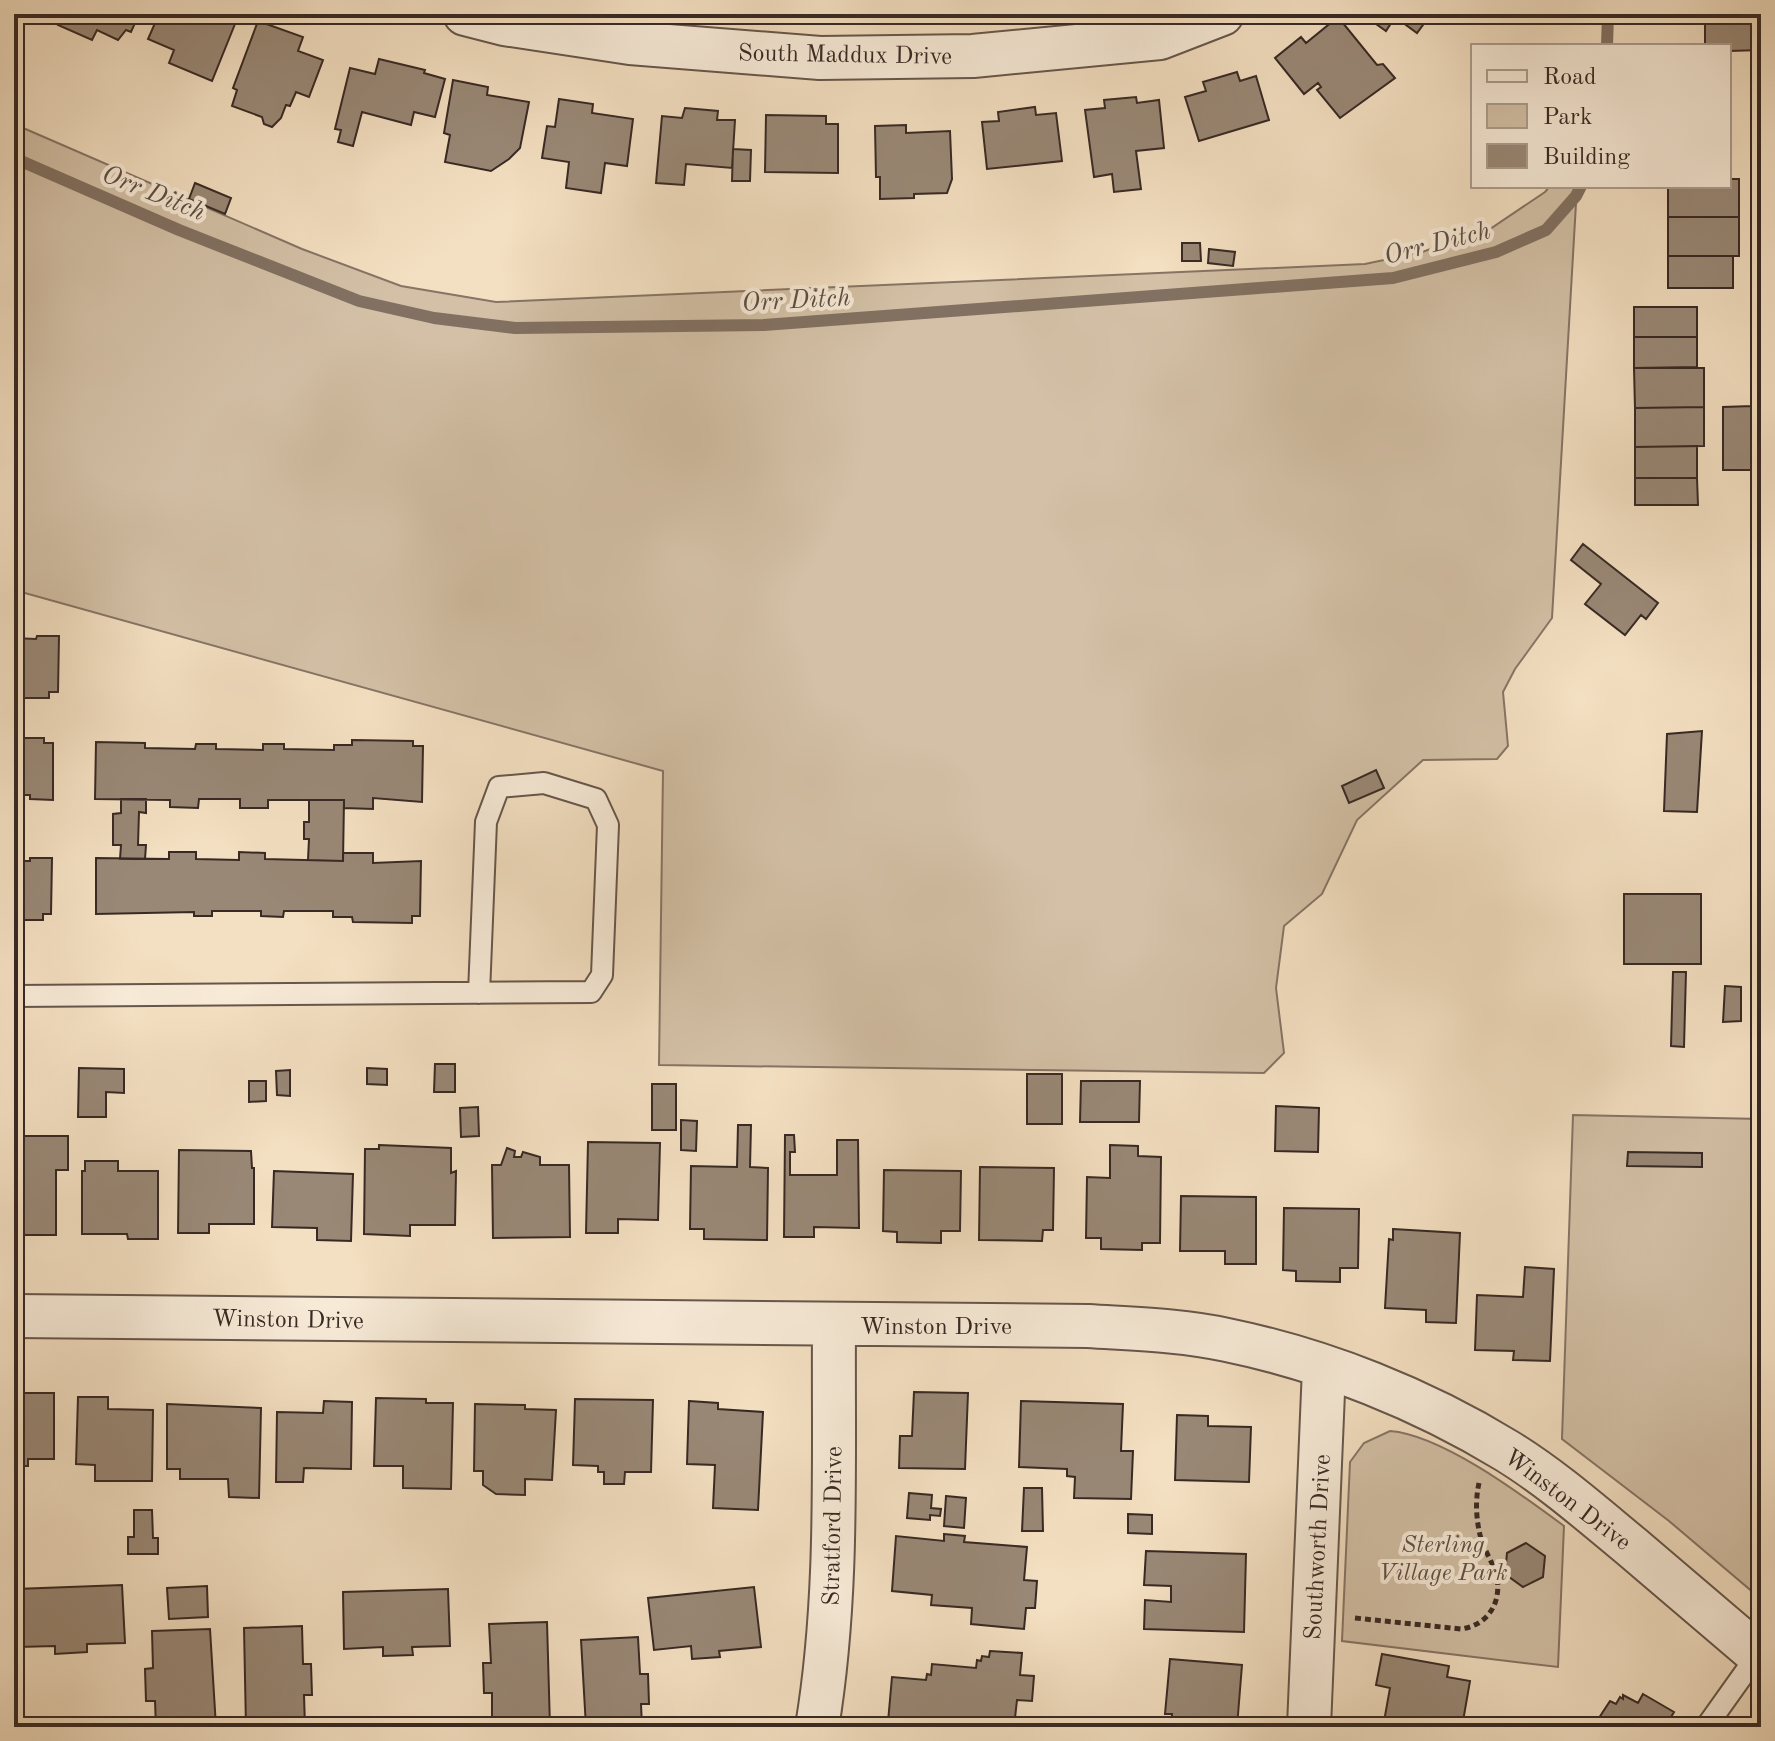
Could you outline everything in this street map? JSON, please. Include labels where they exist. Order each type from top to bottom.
[{"type":"street","name":"South Maddux Drive","points":[[465,14],[504,24],[630,43],[820,58],[973,56],[1160,38],[1222,14]]},
{"type":"street","name":"Winston Drive","points":[[14,1316],[1088,1326],[1158,1330],[1225,1340],[1368,1382],[1445,1417],[1508,1452],[1586,1508],[1759,1655]]},
{"type":"street","name":"Stratford Drive","points":[[817,1727],[826,1674],[831,1609],[834,1325]]},
{"type":"street","name":"Southworth Drive","points":[[1309,1727],[1324,1368]]},
{"type":"lane","points":[[14,996],[479,993],[591,992],[602,975],[608,825],[596,799],[544,783],[499,787],[486,822],[479,993]]},
{"type":"lane","points":[[1706,1727],[1759,1655]]},
{"type":"path","points":[[1347,1618],[1461,1629],[1474,1627],[1486,1620],[1495,1606],[1498,1588],[1480,1536],[1476,1512],[1480,1478]]},
{"type":"green space","points":[[14,124],[302,249],[401,286],[496,302],[1365,264],[1422,252],[1490,229],[1548,188],[1577,188],[1552,618],[1515,669],[1503,692],[1508,746],[1497,759],[1423,760],[1357,820],[1322,894],[1284,926],[1276,988],[1284,1053],[1264,1073],[659,1065],[663,771],[14,590]]},
{"type":"green space","points":[[1573,1115],[1761,1119],[1761,1599],[1669,1521],[1562,1439]]},
{"type":"green space","name":"Sterling Village Park","points":[[1390,1431],[1433,1443],[1481,1468],[1564,1526],[1558,1667],[1342,1641],[1350,1462],[1364,1443]]},
{"type":"building","points":[[63,14],[139,14],[131,32],[126,30],[118,40],[97,30],[92,40],[58,25]]},
{"type":"building","points":[[159,14],[239,14],[212,81],[169,63],[174,50],[148,39]]},
{"type":"building","points":[[1362,14],[1431,14],[1417,33],[1395,17],[1386,31]]},
{"type":"building","points":[[1705,14],[1761,14],[1761,50],[1731,51],[1731,44],[1705,44]]},
{"type":"building","points":[[1338,17],[1377,65],[1383,64],[1395,78],[1340,118],[1317,90],[1321,87],[1318,83],[1304,94],[1275,58],[1301,37],[1306,43]]},
{"type":"building","points":[[258,21],[303,37],[298,51],[323,60],[309,97],[296,92],[290,106],[286,105],[281,118],[272,127],[264,124],[262,117],[232,106],[237,90],[233,88]]},
{"type":"building","points":[[379,59],[425,70],[424,73],[445,79],[435,117],[414,112],[411,125],[362,112],[353,146],[338,142],[341,130],[335,129],[350,68],[375,74]]},
{"type":"building","points":[[1237,72],[1240,81],[1256,76],[1269,120],[1199,141],[1185,97],[1206,91],[1203,82]]},
{"type":"building","points":[[453,80],[488,87],[487,95],[529,102],[520,148],[491,171],[445,162],[450,135],[444,133]]},
{"type":"building","points":[[1136,97],[1137,103],[1159,100],[1164,148],[1136,151],[1141,189],[1114,192],[1112,174],[1094,177],[1085,110],[1105,108],[1104,100]]},
{"type":"building","points":[[559,99],[593,104],[592,113],[633,119],[627,166],[605,163],[601,193],[566,188],[569,162],[542,158],[547,126],[555,127]]},
{"type":"building","points":[[1035,107],[1036,115],[1056,113],[1062,161],[987,169],[982,122],[999,121],[998,112]]},
{"type":"building","points":[[685,108],[718,111],[717,120],[735,120],[732,168],[686,164],[684,185],[656,183],[662,116],[682,118]]},
{"type":"building","points":[[766,115],[826,116],[826,124],[838,124],[838,173],[765,172]]},
{"type":"building","points":[[906,125],[906,133],[950,131],[952,179],[947,193],[880,199],[880,177],[876,177],[875,126]]},
{"type":"building","points":[[733,149],[751,150],[750,181],[732,181]]},
{"type":"building","points":[[1731,179],[1739,179],[1739,217],[1668,217],[1668,188],[1731,188]]},
{"type":"building","points":[[195,183],[231,198],[225,214],[189,199]]},
{"type":"building","points":[[1668,217],[1739,217],[1739,256],[1668,256]]},
{"type":"building","points":[[1182,243],[1200,243],[1201,261],[1182,261]]},
{"type":"building","points":[[1209,249],[1235,252],[1233,266],[1208,263]]},
{"type":"building","points":[[1668,256],[1733,256],[1733,288],[1668,288]]},
{"type":"building","points":[[1634,307],[1697,307],[1697,337],[1634,337]]},
{"type":"building","points":[[1634,337],[1697,337],[1697,367],[1634,368]]},
{"type":"building","points":[[1634,368],[1704,368],[1704,407],[1635,408]]},
{"type":"building","points":[[1753,399],[1761,399],[1761,470],[1753,470]]},
{"type":"building","points":[[1752,406],[1753,470],[1723,470],[1723,407]]},
{"type":"building","points":[[1704,407],[1704,446],[1635,447],[1635,408]]},
{"type":"building","points":[[1697,446],[1697,478],[1635,478],[1635,447]]},
{"type":"building","points":[[1635,478],[1697,478],[1698,505],[1635,505]]},
{"type":"building","points":[[1583,544],[1658,603],[1646,619],[1641,615],[1625,635],[1585,604],[1601,584],[1571,560]]},
{"type":"building","points":[[37,636],[59,636],[58,692],[49,692],[49,698],[14,698],[14,638],[36,639]]},
{"type":"building","points":[[1702,731],[1697,812],[1664,811],[1667,734]]},
{"type":"building","points":[[14,738],[44,738],[44,743],[53,743],[53,800],[14,795]]},
{"type":"building","points":[[352,740],[413,741],[413,746],[423,746],[422,802],[373,798],[373,809],[344,808],[344,800],[268,800],[268,808],[240,808],[240,799],[199,799],[198,808],[170,807],[170,800],[95,799],[96,742],[145,743],[145,748],[195,749],[196,744],[216,744],[216,749],[263,750],[263,744],[284,744],[284,749],[334,750],[334,745],[352,745]]},
{"type":"building","points":[[1376,770],[1384,788],[1349,803],[1342,786]]},
{"type":"building","points":[[121,799],[146,799],[146,813],[139,812],[138,845],[146,845],[145,859],[120,859],[121,845],[113,845],[113,814],[121,813]]},
{"type":"building","points":[[309,800],[344,800],[343,861],[308,860],[309,839],[304,839],[304,822],[309,822]]},
{"type":"building","points":[[169,852],[196,852],[196,859],[239,860],[239,852],[265,853],[265,859],[343,861],[343,853],[373,853],[373,863],[421,861],[420,916],[412,916],[412,923],[353,922],[352,917],[333,917],[333,911],[284,911],[283,917],[261,916],[261,911],[212,911],[212,916],[194,916],[194,912],[96,914],[96,858],[169,859]]},
{"type":"building","points":[[30,858],[52,858],[51,914],[43,914],[43,920],[14,920],[14,861],[30,861]]},
{"type":"building","points":[[1624,894],[1701,894],[1701,964],[1624,964]]},
{"type":"building","points":[[1673,972],[1686,972],[1684,1047],[1671,1046]]},
{"type":"building","points":[[1725,986],[1741,987],[1741,1021],[1723,1022]]},
{"type":"building","points":[[435,1064],[455,1064],[455,1092],[434,1092]]},
{"type":"building","points":[[79,1068],[124,1069],[124,1093],[106,1092],[106,1117],[78,1117]]},
{"type":"building","points":[[367,1068],[387,1069],[387,1085],[367,1084]]},
{"type":"building","points":[[290,1070],[290,1096],[277,1095],[276,1071]]},
{"type":"building","points":[[1027,1074],[1062,1074],[1062,1124],[1027,1124]]},
{"type":"building","points":[[249,1081],[266,1081],[266,1101],[249,1102]]},
{"type":"building","points":[[1081,1081],[1140,1081],[1139,1122],[1080,1122]]},
{"type":"building","points":[[652,1084],[676,1084],[676,1130],[652,1130]]},
{"type":"building","points":[[1276,1106],[1319,1108],[1318,1152],[1275,1151]]},
{"type":"building","points":[[478,1107],[479,1136],[461,1137],[460,1108]]},
{"type":"building","points":[[681,1120],[697,1121],[696,1151],[681,1150]]},
{"type":"building","points":[[738,1125],[751,1125],[750,1167],[768,1168],[767,1240],[704,1239],[704,1229],[690,1229],[691,1166],[737,1167]]},
{"type":"building","points":[[785,1135],[794,1135],[795,1152],[790,1152],[790,1175],[837,1175],[837,1140],[858,1140],[859,1228],[814,1227],[814,1237],[784,1237]]},
{"type":"building","points":[[14,1136],[68,1136],[68,1170],[56,1170],[56,1235],[14,1235]]},
{"type":"building","points":[[588,1142],[660,1143],[658,1220],[618,1219],[618,1233],[586,1233]]},
{"type":"building","points":[[379,1145],[451,1148],[451,1173],[456,1171],[455,1225],[410,1225],[410,1236],[364,1234],[365,1149],[379,1149]]},
{"type":"building","points":[[1110,1145],[1138,1146],[1138,1156],[1161,1157],[1160,1243],[1142,1243],[1142,1250],[1101,1249],[1101,1238],[1086,1238],[1087,1177],[1110,1178]]},
{"type":"building","points":[[507,1148],[515,1151],[514,1157],[521,1157],[523,1152],[540,1157],[540,1165],[569,1165],[570,1237],[493,1238],[492,1165],[501,1165]]},
{"type":"building","points":[[179,1150],[251,1151],[254,1224],[209,1224],[209,1233],[178,1233]]},
{"type":"building","points":[[1628,1152],[1702,1153],[1702,1167],[1627,1166]]},
{"type":"building","points":[[85,1161],[118,1161],[118,1171],[158,1171],[158,1239],[128,1239],[127,1234],[82,1234],[82,1171],[85,1171]]},
{"type":"building","points":[[980,1167],[1054,1168],[1053,1230],[1043,1230],[1042,1241],[979,1240]]},
{"type":"building","points":[[884,1170],[961,1171],[960,1231],[941,1231],[941,1243],[897,1242],[897,1232],[883,1231]]},
{"type":"building","points":[[274,1171],[353,1174],[351,1241],[317,1240],[317,1228],[272,1227]]},
{"type":"building","points":[[1181,1196],[1256,1197],[1256,1264],[1225,1264],[1225,1251],[1180,1251]]},
{"type":"building","points":[[1284,1208],[1359,1209],[1358,1268],[1340,1268],[1340,1282],[1296,1281],[1296,1271],[1283,1270]]},
{"type":"building","points":[[1393,1229],[1460,1233],[1456,1323],[1426,1322],[1426,1310],[1385,1308],[1389,1239],[1393,1240]]},
{"type":"building","points":[[1525,1267],[1554,1269],[1550,1361],[1513,1360],[1514,1351],[1475,1350],[1477,1295],[1523,1297]]},
{"type":"building","points":[[914,1392],[968,1393],[965,1469],[899,1468],[900,1436],[912,1436]]},
{"type":"building","points":[[14,1393],[54,1393],[54,1459],[28,1459],[28,1466],[24,1466],[24,1486],[14,1486]]},
{"type":"building","points":[[78,1397],[108,1397],[108,1409],[153,1410],[152,1481],[95,1481],[95,1465],[76,1464]]},
{"type":"building","points":[[376,1398],[453,1403],[451,1489],[403,1488],[403,1466],[374,1466]]},
{"type":"building","points":[[575,1399],[653,1400],[651,1472],[625,1472],[624,1484],[604,1484],[604,1472],[598,1472],[598,1466],[573,1465]]},
{"type":"building","points":[[324,1401],[352,1402],[351,1469],[304,1468],[303,1482],[276,1482],[277,1412],[323,1413]]},
{"type":"building","points":[[689,1401],[718,1403],[718,1409],[763,1412],[758,1510],[713,1508],[715,1465],[687,1464]]},
{"type":"building","points":[[1021,1401],[1123,1404],[1121,1451],[1133,1451],[1131,1499],[1074,1498],[1075,1477],[1067,1476],[1067,1469],[1019,1467]]},
{"type":"building","points":[[167,1404],[261,1408],[259,1498],[229,1497],[228,1479],[180,1479],[180,1469],[167,1469]]},
{"type":"building","points":[[475,1404],[525,1405],[525,1409],[556,1410],[552,1480],[525,1479],[525,1495],[496,1494],[483,1485],[483,1471],[474,1471]]},
{"type":"building","points":[[1177,1415],[1208,1416],[1208,1426],[1251,1427],[1249,1482],[1175,1480]]},
{"type":"building","points":[[1024,1488],[1042,1488],[1043,1531],[1022,1531]]},
{"type":"building","points":[[909,1493],[932,1495],[931,1508],[941,1509],[940,1516],[930,1515],[930,1520],[907,1518]]},
{"type":"building","points":[[946,1496],[966,1498],[964,1528],[944,1526]]},
{"type":"building","points":[[134,1510],[152,1510],[153,1538],[158,1538],[158,1554],[128,1554],[128,1537],[134,1537]]},
{"type":"building","points":[[1128,1514],[1152,1515],[1152,1534],[1128,1533]]},
{"type":"building","points":[[944,1534],[965,1536],[964,1542],[1027,1547],[1024,1580],[1037,1581],[1035,1608],[1026,1608],[1024,1629],[971,1624],[972,1608],[931,1605],[932,1595],[892,1591],[896,1536],[944,1541]]},
{"type":"building","points":[[1526,1543],[1545,1556],[1543,1577],[1523,1587],[1505,1574],[1507,1553]]},
{"type":"building","points":[[1146,1551],[1246,1554],[1244,1632],[1144,1629],[1145,1600],[1171,1602],[1171,1586],[1144,1585]]},
{"type":"building","points":[[122,1585],[125,1643],[87,1644],[87,1652],[55,1654],[55,1646],[18,1647],[16,1589]]},
{"type":"building","points":[[207,1586],[208,1617],[169,1619],[167,1588]]},
{"type":"building","points":[[754,1587],[761,1647],[719,1651],[720,1657],[692,1659],[691,1646],[654,1650],[648,1598]]},
{"type":"building","points":[[448,1589],[450,1646],[412,1647],[413,1655],[383,1656],[383,1647],[344,1649],[343,1592]]},
{"type":"building","points":[[547,1622],[550,1727],[492,1727],[492,1693],[484,1693],[483,1663],[491,1663],[489,1624]]},
{"type":"building","points":[[302,1626],[303,1664],[311,1664],[312,1695],[304,1695],[305,1727],[246,1727],[244,1628]]},
{"type":"building","points":[[210,1629],[216,1727],[156,1727],[155,1701],[146,1701],[145,1669],[153,1668],[152,1631]]},
{"type":"building","points":[[638,1637],[640,1674],[648,1674],[649,1704],[641,1704],[642,1727],[586,1727],[581,1640]]},
{"type":"building","points":[[990,1651],[1022,1653],[1020,1675],[1034,1676],[1032,1701],[1017,1700],[1014,1727],[948,1727],[888,1722],[892,1677],[926,1680],[927,1674],[931,1675],[932,1664],[976,1668],[977,1660],[981,1661],[982,1656],[989,1657]]},
{"type":"building","points":[[1382,1654],[1449,1666],[1447,1677],[1470,1681],[1462,1727],[1383,1727],[1390,1688],[1376,1685]]},
{"type":"building","points":[[1170,1659],[1242,1665],[1237,1727],[1171,1727],[1172,1714],[1165,1714]]},
{"type":"building","points":[[1643,1694],[1674,1712],[1665,1727],[1593,1727],[1610,1701],[1616,1704],[1620,1697],[1623,1699],[1623,1695],[1638,1703]]},
{"type":"waterway","name":"Orr Ditch","points":[[1607,44],[1608,14]]},
{"type":"waterway","name":"Orr Ditch","points":[[14,158],[179,230],[359,301],[434,318],[515,328],[764,325],[1393,278],[1496,252],[1546,230],[1580,188]]}]
